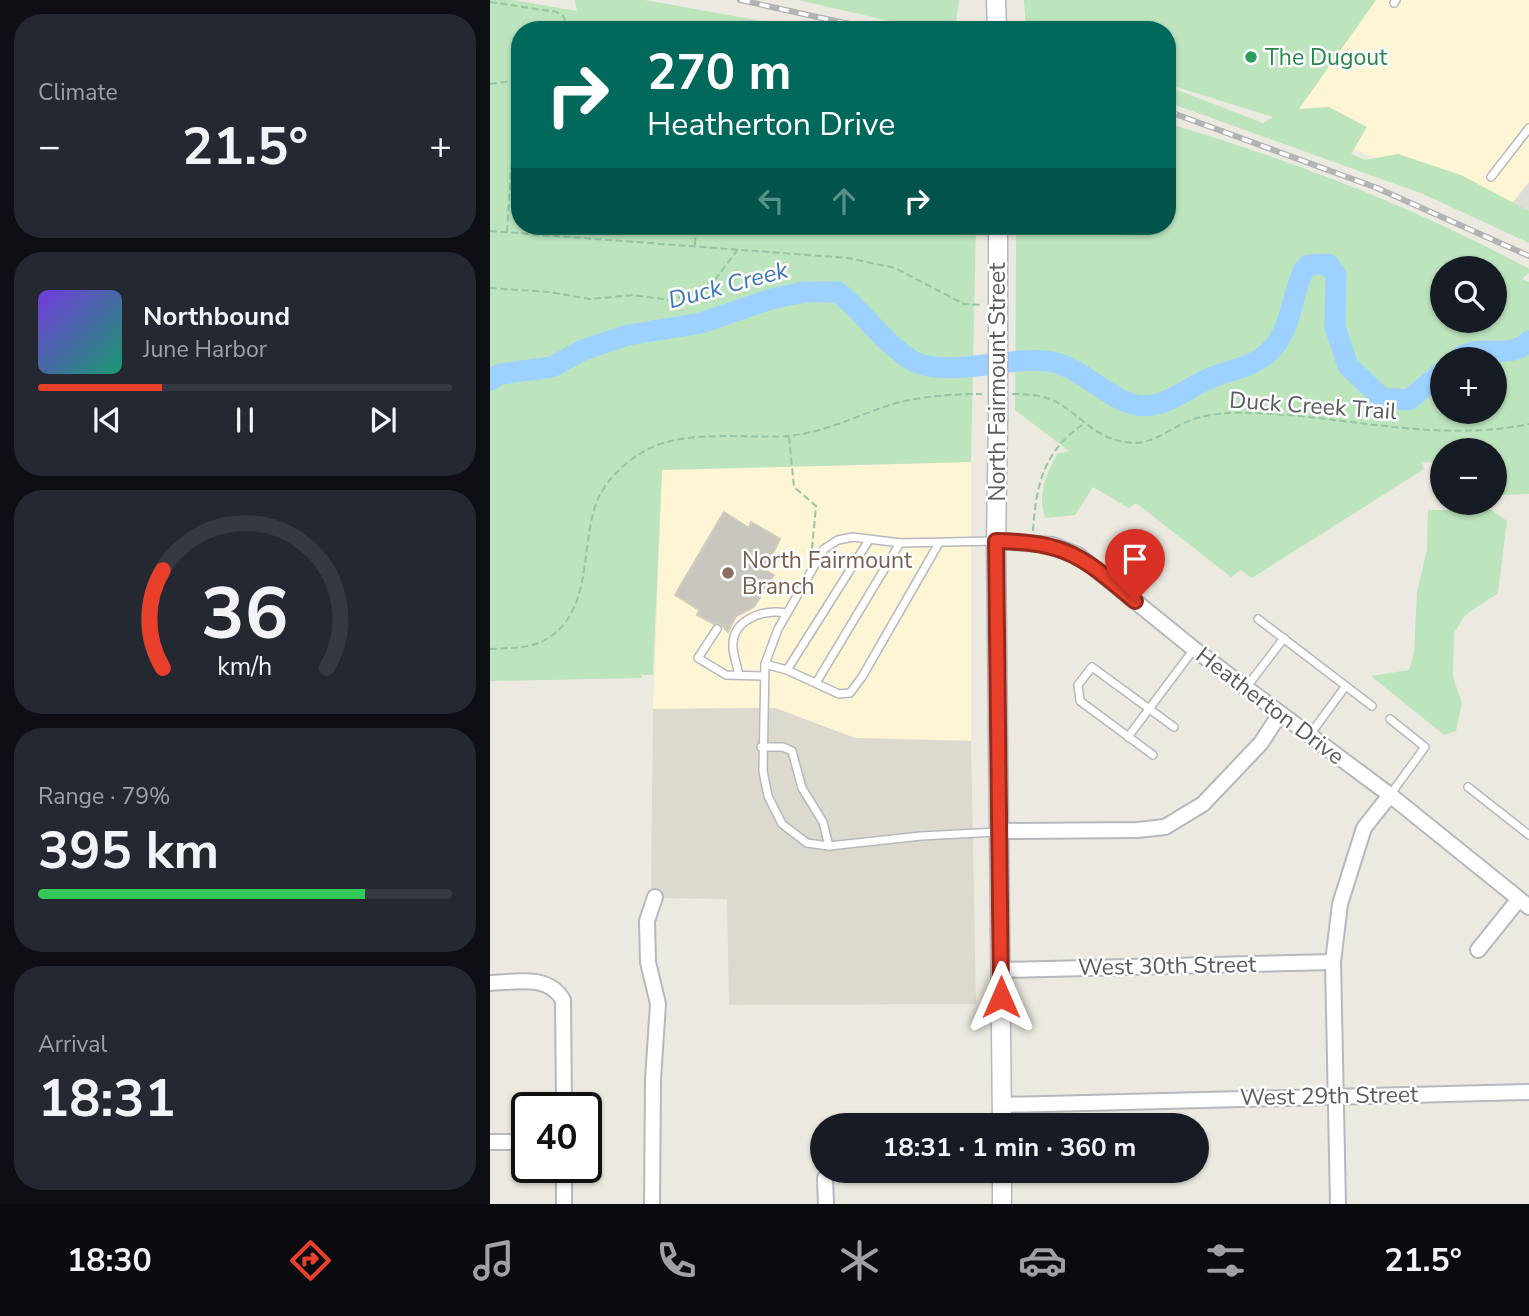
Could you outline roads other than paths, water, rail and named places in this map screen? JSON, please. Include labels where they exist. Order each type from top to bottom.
[{"type":"street","points":[[996,0],[997,21]]},
{"type":"street","name":"North Fairmount Street","points":[[998,235],[996,541],[1002,1113]]},
{"type":"street","name":"Heatherton Drive","points":[[996,541],[1053,545],[1078,555],[1245,689],[1390,795],[1524,903]]},
{"type":"street","points":[[1001,831],[1137,830],[1166,827],[1203,804],[1261,743],[1279,715]]},
{"type":"street","points":[[1338,1204],[1333,962],[1340,904],[1354,852],[1364,828],[1390,795]]},
{"type":"street","points":[[652,1204],[653,1079],[658,1004],[648,962],[647,922],[655,897]]},
{"type":"street","points":[[1478,950],[1524,903]]},
{"type":"street","name":"West 30th Street","points":[[1001,970],[1333,962]]},
{"type":"street","points":[[490,983],[536,981],[556,989],[563,1000],[564,1092]]},
{"type":"street","name":"West 29th Street","points":[[1002,1105],[1529,1092]]},
{"type":"street","points":[[490,1142],[511,1142]]},
{"type":"street","points":[[564,1183],[564,1204]]},
{"type":"street","points":[[825,1183],[826,1204]]},
{"type":"street","points":[[1002,1183],[1002,1204]]},
{"type":"lane","points":[[1491,177],[1529,128]]},
{"type":"lane","points":[[996,541],[900,543],[838,540],[818,556],[786,613],[765,664],[761,747],[768,796],[782,824],[807,844],[829,846],[1001,831]]},
{"type":"lane","points":[[787,670],[869,540]]},
{"type":"lane","points":[[816,683],[900,543]]},
{"type":"lane","points":[[765,664],[787,670],[839,694],[850,693],[862,677],[939,543]]},
{"type":"lane","points":[[739,675],[733,645],[738,629],[755,615],[773,611],[786,613]]},
{"type":"lane","points":[[1258,620],[1372,706]]},
{"type":"lane","points":[[717,629],[698,658],[726,675],[764,676]]},
{"type":"lane","points":[[1245,689],[1284,638]]},
{"type":"lane","points":[[1128,737],[1194,649]]},
{"type":"lane","points":[[1153,755],[1080,701],[1078,685],[1092,667],[1174,727]]},
{"type":"lane","points":[[1308,736],[1345,687]]},
{"type":"lane","points":[[1390,719],[1425,747],[1390,795]]},
{"type":"lane","points":[[761,747],[783,747],[792,751],[802,788],[823,822],[829,846]]},
{"type":"lane","points":[[1468,787],[1529,835]]},
{"type":"waterway","name":"Duck Creek","points":[[490,380],[500,374],[552,367],[583,350],[628,335],[701,323],[771,299],[804,292],[838,292],[900,352],[925,366],[942,368],[1038,360],[1053,362],[1074,370],[1122,400],[1142,406],[1152,405],[1162,403],[1214,376],[1249,365],[1265,356],[1283,332],[1303,271],[1309,265],[1328,264],[1336,275],[1335,327],[1348,366],[1382,398],[1409,400],[1430,382]]},
{"type":"waterway","name":"Duck Creek","points":[[1507,351],[1521,347],[1529,341]]},
{"type":"railway","points":[[740,0],[836,21]]},
{"type":"railway","points":[[1176,114],[1377,188],[1529,256]]},
{"type":"place","name":"The Dugout","points":[[1251,57]]},
{"type":"place","name":"North Fairmount Branch","points":[[728,573]]}]
